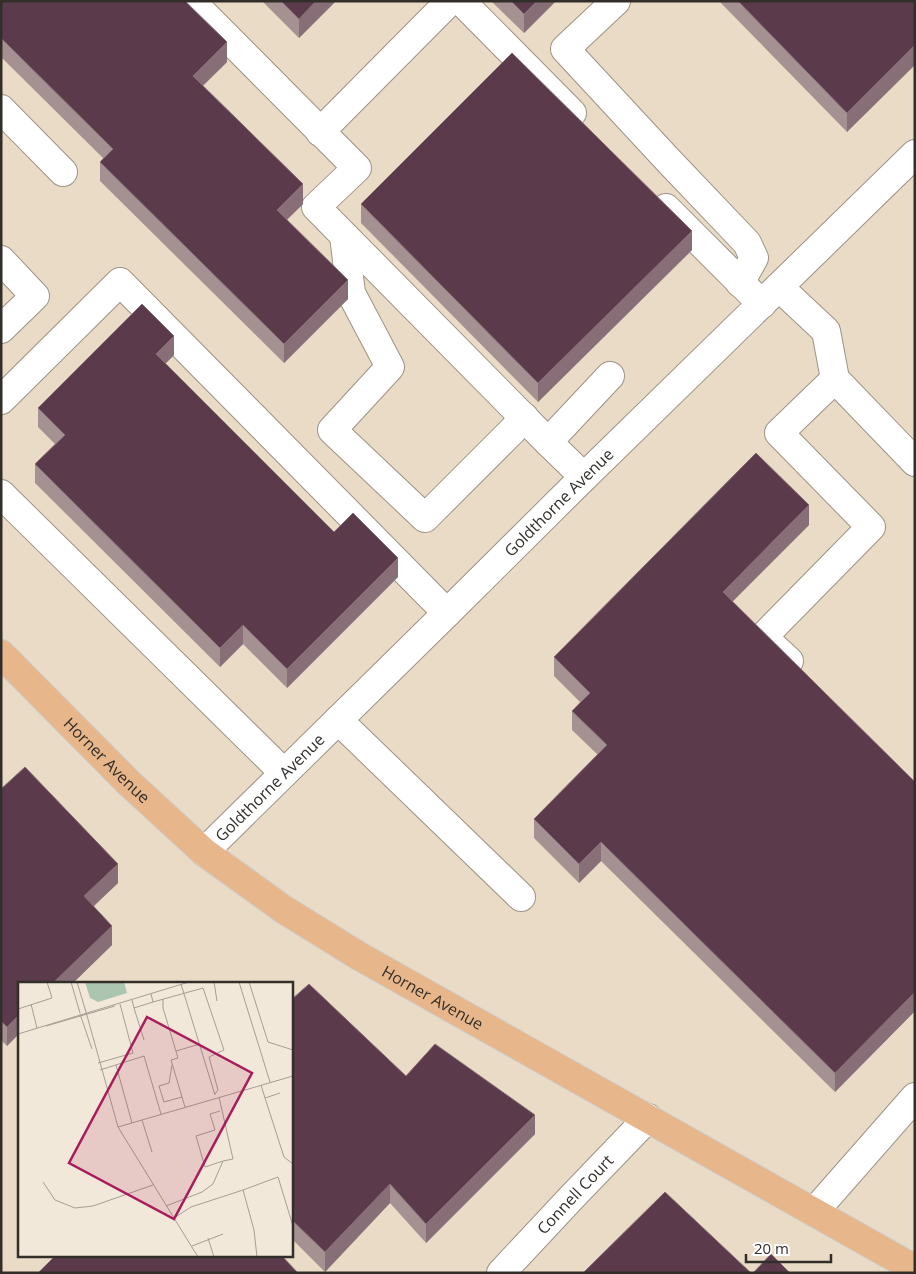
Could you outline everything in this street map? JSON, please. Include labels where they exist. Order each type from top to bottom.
[{"type":"main road","name":"Horner Avenue","points":[[1,654],[129,783],[204,852],[283,909],[359,956],[814,1212],[913,1265]]},
{"type":"street","points":[[190,1],[357,168],[316,207],[584,477]]},
{"type":"street","points":[[320,132],[450,1]]},
{"type":"street","points":[[461,1],[586,128]]},
{"type":"street","points":[[616,1],[565,49],[747,243],[754,258],[740,283]]},
{"type":"street","points":[[1,109],[63,172]]},
{"type":"street","name":"Goldthorne Avenue","points":[[204,852],[915,154]]},
{"type":"street","points":[[649,191],[740,283],[771,296],[826,331],[835,379],[915,462]]},
{"type":"street","points":[[344,236],[351,294],[390,367],[332,430],[425,518],[524,417]]},
{"type":"street","points":[[1,260],[35,296],[1,329]]},
{"type":"street","points":[[1,400],[120,282],[447,613]]},
{"type":"street","points":[[548,442],[610,376]]},
{"type":"street","points":[[805,677],[763,636],[871,527],[779,433],[835,379]]},
{"type":"street","points":[[1,494],[284,773]]},
{"type":"street","points":[[338,720],[521,897]]},
{"type":"street","points":[[814,1212],[915,1097]]},
{"type":"street","name":"Connell Court","points":[[501,1273],[648,1118]]},
{"type":"shaded area","points":[[1,1],[915,1],[915,1273],[1,1273]]},
{"type":"building","points":[[1,1],[185,1],[227,42],[193,76],[303,184],[277,210],[348,280],[284,344],[100,162],[113,149],[1,38]]},
{"type":"building","points":[[281,1],[316,1],[299,19]]},
{"type":"building","points":[[511,1],[537,1],[524,14]]},
{"type":"building","points":[[738,1],[915,1],[915,45],[847,113]]},
{"type":"building","points":[[512,53],[692,231],[538,383],[361,204]]},
{"type":"building","points":[[142,304],[174,336],[156,354],[334,532],[353,513],[398,558],[287,669],[243,625],[220,648],[35,464],[65,435],[38,408]]},
{"type":"building","points":[[756,453],[809,505],[723,592],[915,782],[915,992],[835,1073],[601,842],[579,864],[534,819],[607,745],[572,711],[590,693],[554,657]]},
{"type":"building","points":[[25,767],[118,864],[84,896],[112,926],[54,982],[18,982],[18,1016],[7,1027],[1,1021],[1,789]]},
{"type":"building","points":[[309,984],[406,1076],[435,1044],[535,1115],[426,1224],[390,1184],[325,1252],[292,1220],[292,999]]},
{"type":"building","points":[[665,1192],[751,1273],[583,1273]]},
{"type":"building","points":[[771,1254],[790,1273],[753,1273]]},
{"type":"building","points":[[55,1256],[282,1256],[298,1273],[38,1273]]}]
